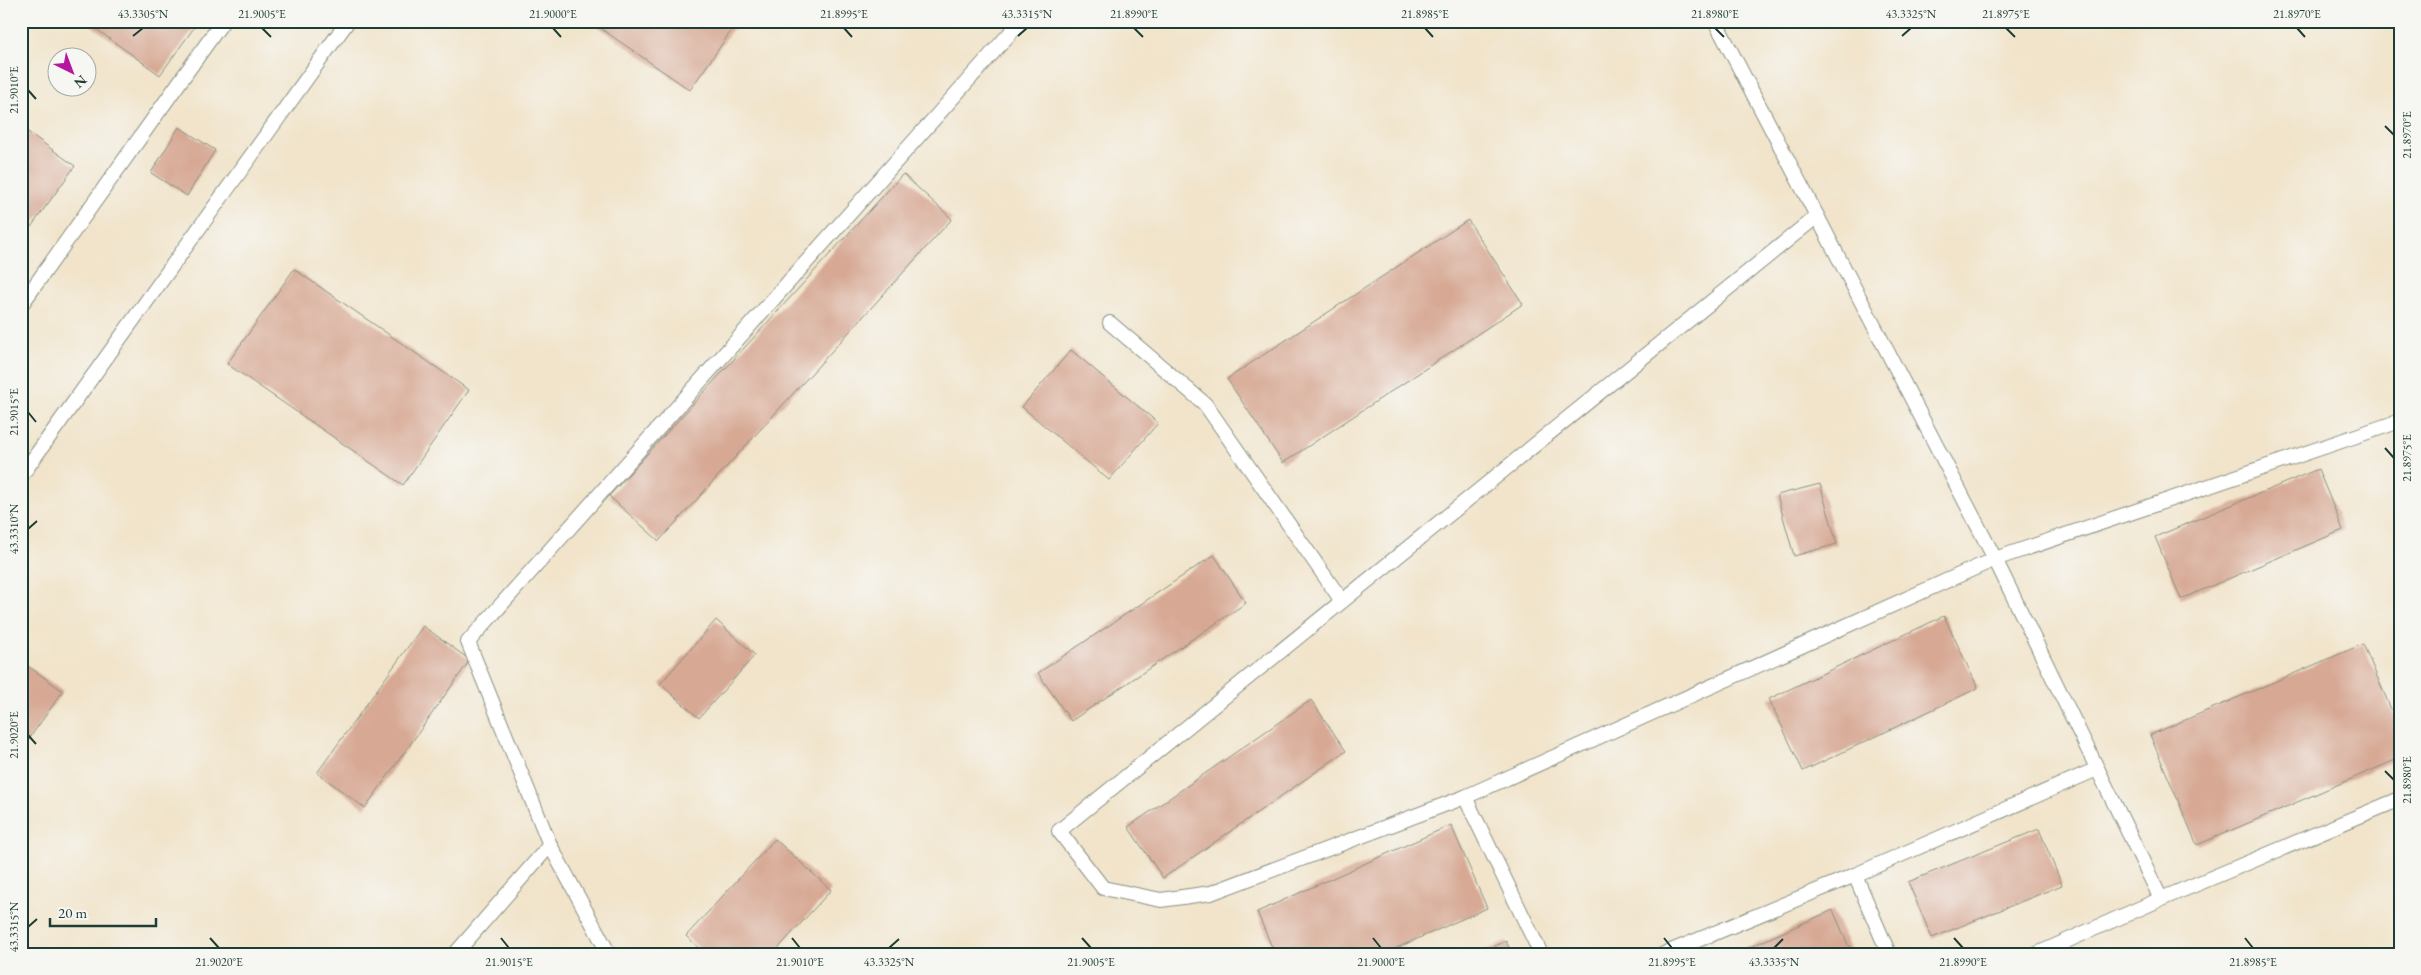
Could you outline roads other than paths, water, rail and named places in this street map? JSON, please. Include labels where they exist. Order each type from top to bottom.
[{"type":"lane","points":[[21,305],[223,21]]},
{"type":"lane","points":[[21,476],[348,21]]},
{"type":"lane","points":[[610,954],[550,845],[468,642],[1021,21]]},
{"type":"lane","points":[[1715,21],[1996,559],[2160,899]]},
{"type":"lane","points":[[1818,216],[1058,831],[1103,888],[1161,900],[1211,893],[1465,797],[1996,559],[2400,421]]},
{"type":"lane","points":[[1110,322],[1205,404],[1342,601]]},
{"type":"lane","points":[[1664,954],[1855,875],[2097,768]]},
{"type":"lane","points":[[1465,797],[1541,954]]},
{"type":"lane","points":[[2037,954],[2160,899],[2400,799]]},
{"type":"lane","points":[[455,954],[550,845]]},
{"type":"lane","points":[[1855,875],[1889,954]]}]
